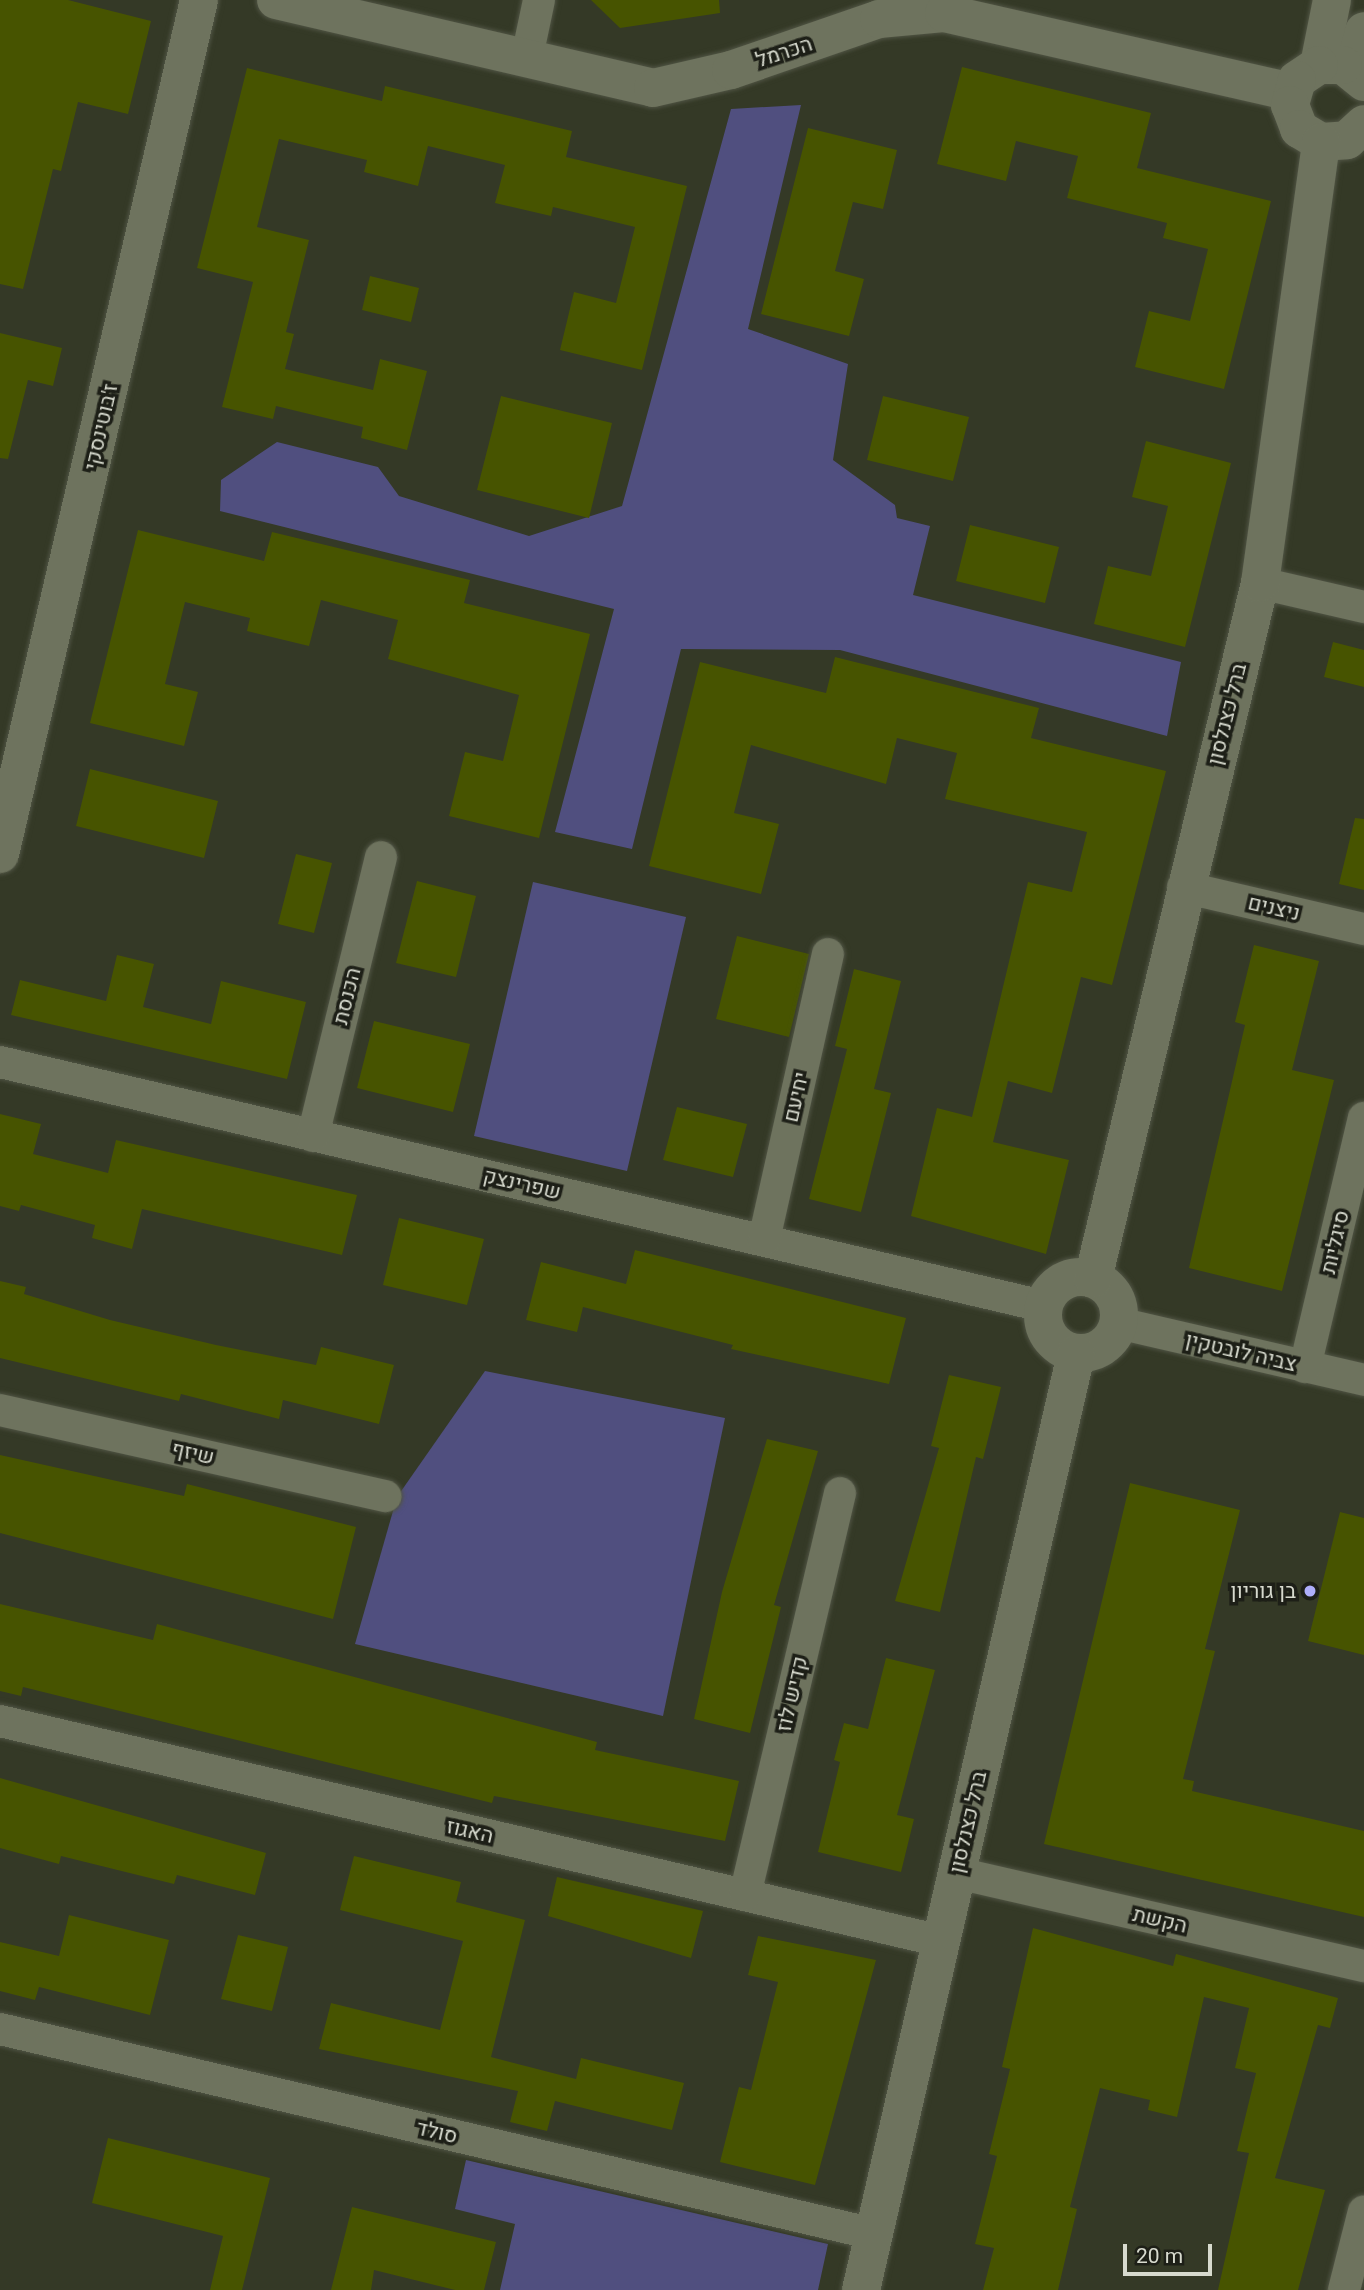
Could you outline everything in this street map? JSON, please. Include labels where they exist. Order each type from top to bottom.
[{"type":"street","name":"ז'בוטינסקי","points":[[0,855],[199,0]]},
{"type":"street","name":"הכרמל","points":[[276,0],[653,88],[732,70],[879,19],[944,13],[1292,92]]},
{"type":"street","points":[[527,57],[539,0]]},
{"type":"street","points":[[1332,0],[1346,72]]},
{"type":"street","points":[[1346,72],[1364,31]]},
{"type":"street","points":[[1346,72],[1297,80],[1292,92],[1293,118],[1321,142],[1347,139],[1364,124]]},
{"type":"street","name":"ברל כצנלסון","points":[[1093,1279],[1183,887],[1260,583],[1321,142]]},
{"type":"street","points":[[1260,583],[1364,607]]},
{"type":"street","name":"הכנסת","points":[[313,1136],[381,857]]},
{"type":"street","name":"ניצנים","points":[[1183,887],[1364,929]]},
{"type":"street","name":"יחיעם","points":[[764,1240],[828,954]]},
{"type":"street","name":"שפרינצק","points":[[0,1062],[1043,1306]]},
{"type":"street","name":"סיגליות","points":[[1305,1367],[1364,1118]]},
{"type":"street","points":[[1067,1279],[1093,1279],[1115,1297],[1118,1323],[1102,1348],[1076,1354],[1054,1343],[1046,1332],[1043,1306],[1067,1279]]},
{"type":"street","name":"צביה לובטקין","points":[[1118,1323],[1364,1380]]},
{"type":"street","name":"ברל כצנלסון","points":[[861,2290],[1076,1354]]},
{"type":"street","name":"שיזף","points":[[0,1410],[386,1496]]},
{"type":"street","name":"קדיש לוז","points":[[745,1895],[840,1493]]},
{"type":"street","name":"האגוז","points":[[0,1721],[941,1941]]},
{"type":"street","name":"הקשת","points":[[957,1873],[1364,1966]]},
{"type":"street","name":"סולד","points":[[0,2029],[873,2235]]},
{"type":"street","points":[[1344,2290],[1364,2211]]},
{"type":"shaded area","points":[[801,105],[748,329],[848,364],[833,460],[895,505],[897,518],[930,526],[913,595],[1181,662],[1167,736],[840,650],[681,649],[632,849],[555,832],[614,609],[220,511],[221,480],[277,442],[378,467],[399,496],[529,536],[622,506],[731,109]]},
{"type":"shaded area","points":[[533,882],[686,917],[627,1171],[474,1136]]},
{"type":"shaded area","points":[[485,1371],[725,1418],[663,1716],[355,1644],[397,1497]]},
{"type":"shaded area","points":[[466,2160],[828,2244],[818,2290],[500,2290],[515,2224],[455,2209]]},
{"type":"building","points":[[0,0],[68,0],[151,21],[128,114],[78,102],[61,171],[53,169],[23,289],[0,284]]},
{"type":"building","points":[[591,0],[719,0],[720,13],[620,28]]},
{"type":"building","points":[[962,67],[1151,113],[1137,168],[1271,201],[1224,389],[1135,367],[1149,311],[1190,321],[1208,249],[1163,238],[1167,223],[1067,198],[1078,156],[1016,141],[1006,181],[937,164]]},
{"type":"building","points":[[247,68],[382,101],[385,86],[572,131],[566,157],[687,186],[642,370],[560,350],[574,292],[616,303],[635,227],[553,207],[551,216],[495,203],[505,165],[428,146],[418,186],[364,172],[367,160],[279,139],[257,227],[309,240],[286,332],[294,334],[285,369],[373,390],[380,359],[427,371],[407,450],[361,438],[363,427],[276,406],[273,419],[222,407],[253,282],[197,268]]},
{"type":"building","points":[[808,128],[897,150],[883,209],[853,202],[835,271],[864,279],[849,336],[761,314]]},
{"type":"building","points":[[370,276],[419,288],[411,322],[362,310]]},
{"type":"building","points":[[0,333],[62,348],[53,386],[28,380],[8,459],[0,458]]},
{"type":"building","points":[[501,396],[612,423],[589,518],[477,490]]},
{"type":"building","points":[[883,396],[969,417],[953,481],[867,460]]},
{"type":"building","points":[[1146,441],[1231,463],[1185,647],[1094,624],[1108,566],[1151,576],[1168,506],[1132,497]]},
{"type":"building","points":[[970,525],[1059,547],[1045,603],[956,581]]},
{"type":"building","points":[[138,530],[264,561],[272,532],[470,580],[464,603],[590,634],[539,838],[449,816],[465,752],[503,761],[519,695],[388,659],[398,620],[321,600],[309,646],[247,631],[250,618],[185,602],[165,684],[198,692],[184,746],[90,723]]},
{"type":"building","points":[[1333,642],[1364,650],[1364,687],[1324,677]]},
{"type":"building","points":[[835,657],[1039,708],[1031,738],[1166,771],[1112,985],[1081,977],[1052,1093],[1008,1081],[993,1142],[1069,1160],[1046,1254],[911,1216],[937,1108],[972,1117],[1028,882],[1072,892],[1087,832],[945,799],[957,753],[897,738],[886,784],[751,745],[734,813],[779,824],[761,894],[649,866],[700,662],[826,693]]},
{"type":"building","points":[[90,769],[218,801],[204,858],[76,826]]},
{"type":"building","points":[[1355,818],[1364,819],[1364,890],[1339,884]]},
{"type":"building","points":[[296,854],[332,863],[314,933],[278,924]]},
{"type":"building","points":[[417,881],[476,896],[456,977],[396,963]]},
{"type":"building","points":[[737,936],[809,954],[789,1037],[716,1019]]},
{"type":"building","points":[[1254,945],[1319,961],[1292,1070],[1334,1080],[1282,1291],[1189,1268],[1245,1025],[1235,1022]]},
{"type":"building","points":[[117,955],[154,964],[143,1007],[211,1024],[221,981],[306,1002],[287,1079],[11,1015],[20,980],[106,1001]]},
{"type":"building","points":[[854,969],[901,981],[874,1089],[891,1093],[861,1212],[809,1199],[847,1049],[835,1046]]},
{"type":"building","points":[[374,1021],[470,1044],[453,1112],[357,1088]]},
{"type":"building","points":[[677,1107],[747,1124],[733,1177],[663,1160]]},
{"type":"building","points":[[0,1114],[41,1124],[33,1154],[108,1173],[116,1140],[357,1195],[342,1255],[142,1209],[132,1249],[92,1238],[95,1225],[21,1205],[19,1211],[0,1206]]},
{"type":"building","points":[[399,1218],[484,1239],[467,1305],[383,1285]]},
{"type":"building","points":[[635,1250],[906,1318],[889,1384],[731,1349],[733,1345],[583,1307],[577,1332],[526,1320],[541,1262],[626,1284]]},
{"type":"building","points":[[0,1281],[26,1287],[24,1294],[110,1320],[216,1345],[316,1365],[321,1347],[394,1365],[379,1424],[283,1400],[279,1419],[181,1394],[179,1401],[0,1358]]},
{"type":"building","points":[[949,1375],[1001,1387],[983,1459],[976,1457],[940,1612],[895,1601],[939,1448],[931,1446]]},
{"type":"building","points":[[767,1439],[818,1451],[774,1605],[781,1607],[750,1733],[694,1719],[722,1592]]},
{"type":"building","points":[[0,1455],[184,1496],[187,1484],[356,1527],[333,1619],[0,1533]]},
{"type":"building","points":[[1130,1483],[1240,1510],[1205,1649],[1215,1651],[1183,1779],[1194,1781],[1192,1791],[1364,1831],[1364,1917],[1044,1844]]},
{"type":"building","points":[[1340,1512],[1364,1518],[1364,1655],[1308,1641]]},
{"type":"building","points":[[0,1604],[153,1640],[157,1624],[597,1742],[595,1750],[739,1781],[725,1841],[494,1796],[492,1803],[23,1687],[21,1696],[0,1691]]},
{"type":"building","points":[[886,1658],[935,1670],[897,1815],[914,1819],[901,1872],[818,1852],[840,1762],[834,1760],[844,1723],[868,1729]]},
{"type":"building","points":[[0,1778],[266,1853],[255,1895],[177,1875],[174,1884],[61,1856],[59,1864],[0,1848]]},
{"type":"building","points":[[354,1856],[461,1882],[456,1902],[525,1920],[491,2057],[576,2079],[581,2058],[684,2083],[672,2130],[555,2101],[547,2131],[510,2122],[518,2091],[319,2049],[331,2003],[440,2030],[463,1941],[340,1910]]},
{"type":"building","points":[[557,1877],[703,1911],[691,1958],[548,1916]]},
{"type":"building","points":[[69,1915],[169,1940],[150,2015],[39,1987],[35,2000],[0,1991],[0,1942],[59,1956]]},
{"type":"building","points":[[1033,1928],[1173,1966],[1176,1954],[1338,1998],[1330,2028],[1318,2025],[1275,2178],[1325,2190],[1298,2290],[1218,2290],[1249,2153],[1237,2151],[1256,2073],[1235,2068],[1249,2008],[1204,1997],[1177,2117],[1148,2110],[1150,2100],[1100,2088],[1070,2207],[1077,2209],[1058,2290],[983,2290],[994,2248],[975,2244],[997,2156],[989,2154],[1010,2069],[1002,2067]]},
{"type":"building","points":[[238,1935],[288,1947],[272,2011],[221,1999]]},
{"type":"building","points":[[758,1936],[876,1960],[815,2185],[720,2162],[739,2087],[751,2090],[778,1982],[748,1975]]},
{"type":"building","points":[[108,2138],[270,2178],[242,2290],[210,2290],[223,2236],[92,2203]]},
{"type":"building","points":[[352,2207],[496,2242],[484,2290],[455,2290],[374,2270],[371,2290],[331,2290]]},
{"type":"place","name":"בן גוריון","points":[[1310,1591]]}]
